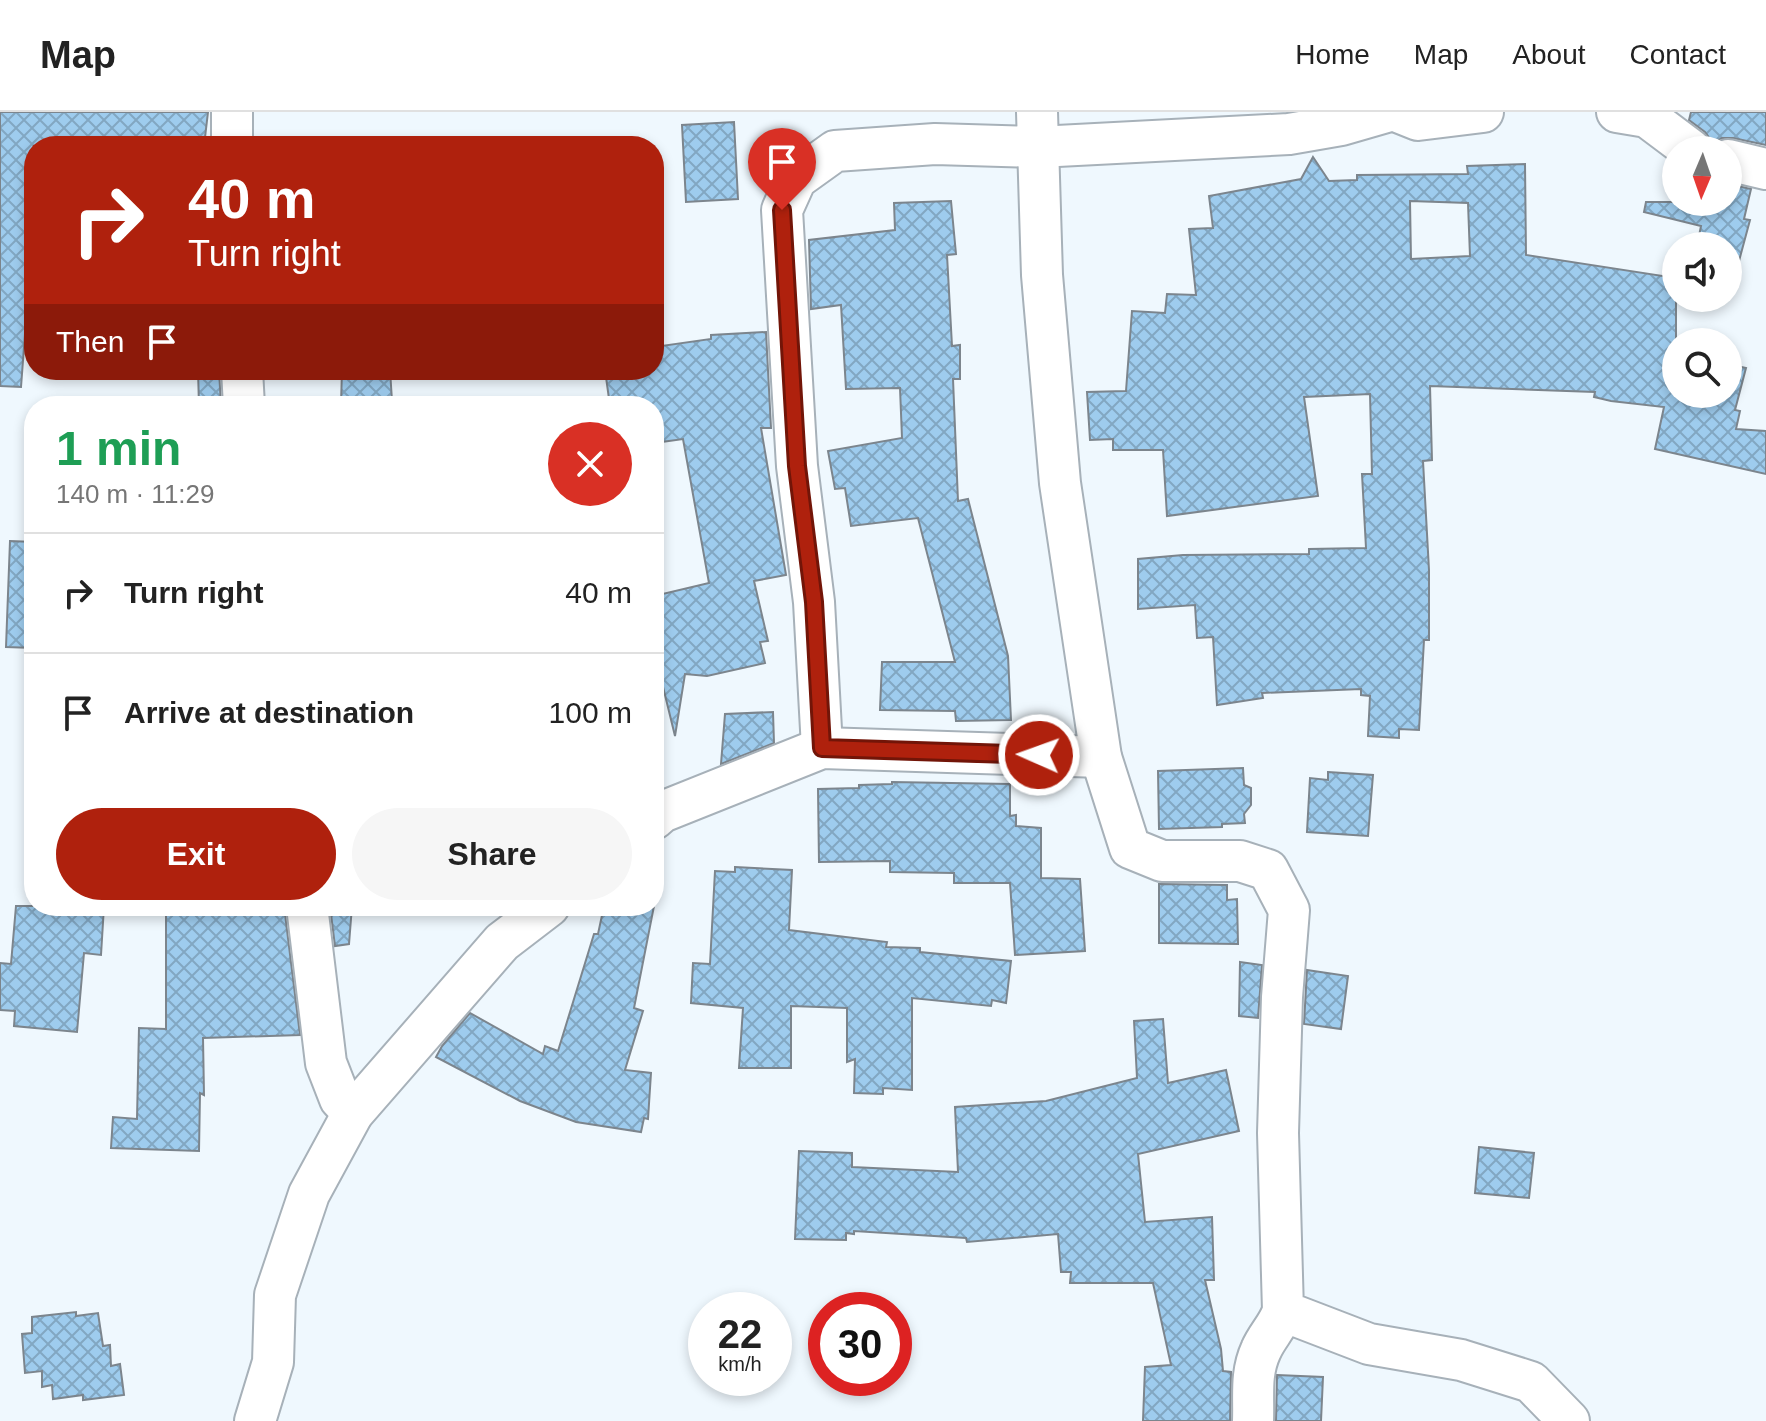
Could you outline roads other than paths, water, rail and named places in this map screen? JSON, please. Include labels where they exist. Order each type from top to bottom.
[{"type":"street","points":[[232,112],[232,136]]},
{"type":"street","points":[[822,748],[814,602],[797,466],[782,210],[796,179],[835,151],[935,144],[1038,130],[1289,134],[1341,125],[1386,112]]},
{"type":"street","points":[[1398,112],[1418,120],[1483,112]]},
{"type":"street","points":[[1617,112],[1647,117],[1672,136]]},
{"type":"street","points":[[1038,130],[1042,275],[1060,483],[1101,757],[1130,848],[1162,861],[1240,861],[1268,870],[1289,910],[1282,997],[1278,1133],[1283,1311],[1278,1326],[1262,1346],[1253,1370],[1253,1421]]},
{"type":"street","points":[[1742,163],[1766,169]]},
{"type":"street","points":[[664,811],[822,748],[1101,757]]},
{"type":"street","points":[[308,916],[326,1063],[340,1099],[353,1113]]},
{"type":"street","points":[[255,1421],[273,1362],[275,1295],[309,1194],[353,1113],[502,942],[536,916]]},
{"type":"street","points":[[1283,1311],[1369,1344],[1461,1360],[1531,1382],[1569,1421]]}]
